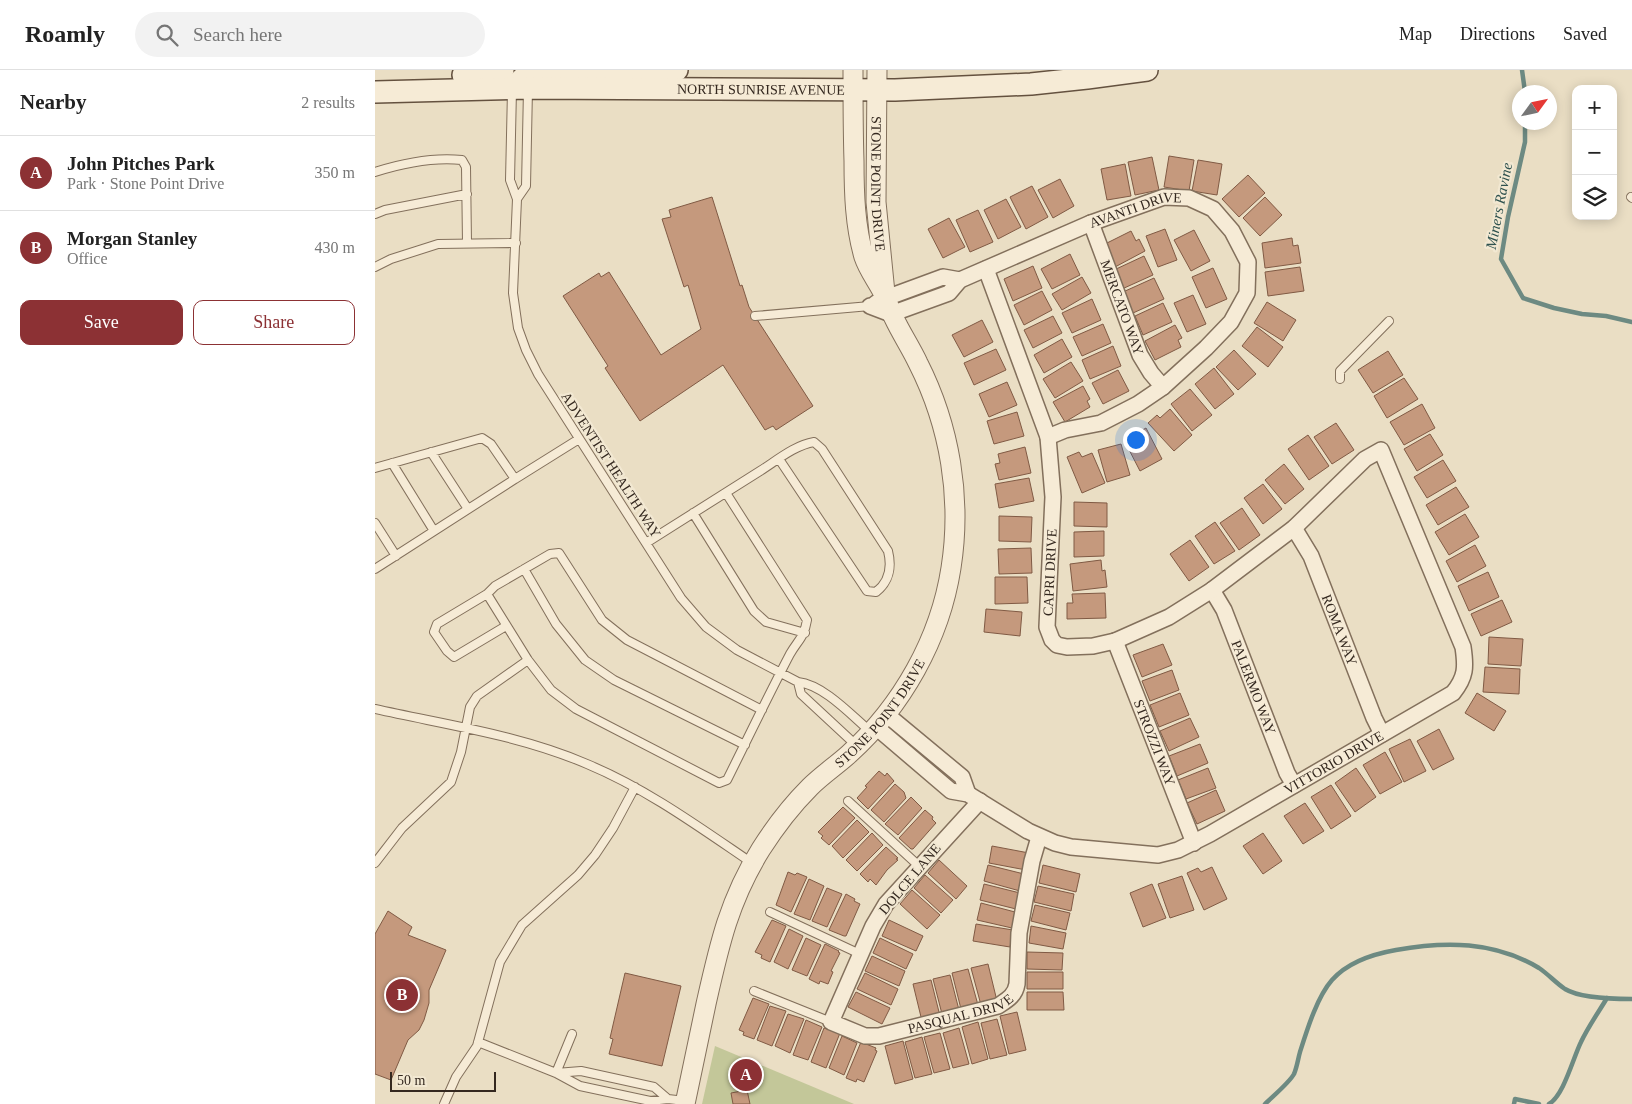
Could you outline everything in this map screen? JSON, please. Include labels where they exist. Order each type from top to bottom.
[{"type":"main road","points":[[375,79],[489,74],[514,82],[526,75],[539,73],[671,72],[677,70]]},
{"type":"main road","name":"NORTH SUNRISE AVENUE","points":[[375,92],[514,82],[877,80],[958,88],[1031,84],[1147,70]]},
{"type":"street","name":"STONE POINT DRIVE","points":[[680,1101],[720,941],[735,897],[753,863],[790,809],[811,786],[857,746],[878,724],[905,689],[931,637],[947,586],[953,551],[955,515],[951,466],[942,423],[918,362],[882,306],[865,260],[857,218],[854,188],[853,80]]},
{"type":"street","name":"STONE POINT DRIVE","points":[[877,80],[876,202],[882,306]]},
{"type":"street","name":"AVANTI DRIVE","points":[[882,306],[935,298],[949,293],[960,280],[1091,223],[1164,197],[1189,198],[1213,209],[1232,231],[1248,262],[1247,293],[1231,322],[1206,348],[1163,387],[1138,404],[1101,423],[1065,430],[1048,437]]},
{"type":"street","name":"MERCATO WAY","points":[[1091,223],[1140,355],[1151,373],[1163,387]]},
{"type":"street","name":"CAPRI DRIVE","points":[[986,269],[1048,437],[1053,497],[1047,627],[1052,640],[1057,645],[1067,648],[1115,642],[1169,618],[1212,590],[1294,528],[1365,458],[1381,450]]},
{"type":"street","name":"AVANTI DRIVE","points":[[882,306],[943,277],[960,280]]},
{"type":"street","points":[[929,282],[935,298]]},
{"type":"street","name":"VITTORIO DRIVE","points":[[878,724],[951,791],[974,798],[1039,837],[1071,846],[1158,855],[1178,850],[1194,843],[1453,693],[1462,682],[1465,664],[1463,647],[1381,450]]},
{"type":"street","name":"ROMA WAY","points":[[1294,528],[1311,556],[1373,718],[1382,734]]},
{"type":"street","name":"PALERMO WAY","points":[[1212,590],[1224,610],[1287,772],[1295,785]]},
{"type":"street","name":"STROZZI WAY","points":[[1115,642],[1194,843]]},
{"type":"street","name":"VITTORIO DRIVE","points":[[878,724],[951,768],[962,777],[974,798]]},
{"type":"street","points":[[940,782],[951,768]]},
{"type":"street","name":"DOLCE LANE","points":[[831,1022],[873,926],[886,904],[974,798]]},
{"type":"street","name":"PASQUAL DRIVE","points":[[831,1022],[865,1036],[879,1036],[998,1006],[1009,999],[1016,990],[1019,933],[1032,861],[1039,837]]},
{"type":"lane","name":"ADVENTIST HEALTH WAY","points":[[514,82],[510,180],[517,199],[513,293],[518,328],[538,374],[681,598],[706,627],[737,650],[781,674],[822,691],[878,724]]},
{"type":"lane","name":"ADVENTIST HEALTH WAY","points":[[514,82],[526,186],[517,199]]},
{"type":"lane","points":[[375,172],[401,164],[449,158],[462,160],[466,167],[467,243]]},
{"type":"lane","points":[[375,214],[385,210],[467,194]]},
{"type":"lane","points":[[375,267],[391,259],[438,244],[516,243]]},
{"type":"lane","points":[[755,316],[882,306]]},
{"type":"lane","points":[[1340,379],[1340,371],[1389,321]]},
{"type":"lane","points":[[375,468],[482,438],[491,444],[515,479]]},
{"type":"lane","points":[[375,569],[579,439]]},
{"type":"lane","points":[[646,543],[726,492],[779,459],[805,443],[814,442],[822,449],[888,551],[891,561],[890,571],[884,586],[875,592],[867,591],[779,459]]},
{"type":"lane","points":[[431,452],[468,509]]},
{"type":"lane","points":[[392,463],[434,531]]},
{"type":"lane","points":[[487,594],[528,660],[551,690],[576,709],[719,783],[727,780],[791,653],[805,633],[807,620],[726,492]]},
{"type":"lane","points":[[693,514],[754,611],[766,622],[805,633]]},
{"type":"lane","points":[[375,523],[395,556]]},
{"type":"lane","points":[[506,626],[454,656],[447,651],[434,632],[437,624],[487,594],[495,586],[550,554],[559,553],[603,620],[627,640],[762,710]]},
{"type":"lane","points":[[524,569],[556,624],[585,660],[614,680],[745,745]]},
{"type":"lane","points":[[375,863],[402,828],[451,782],[461,752],[470,707],[477,696],[528,660]]},
{"type":"lane","points":[[798,682],[801,694],[857,746]]},
{"type":"lane","points":[[375,710],[511,738],[560,753],[635,788],[681,815],[753,863]]},
{"type":"lane","points":[[444,1104],[456,1078],[478,1042],[500,962],[522,925],[578,875],[595,855],[613,828],[635,788]]},
{"type":"lane","points":[[848,801],[919,866]]},
{"type":"lane","points":[[771,912],[860,954]]},
{"type":"lane","name":"PASQUAL DRIVE","points":[[754,991],[831,1022]]},
{"type":"lane","points":[[556,1073],[572,1034]]},
{"type":"lane","points":[[478,1042],[556,1073],[580,1086],[650,1101],[680,1101]]},
{"type":"lane","points":[[556,1073],[581,1071],[654,1087],[680,1101]]},
{"type":"green space","points":[[715,1046],[854,1104],[702,1104]]},
{"type":"building","points":[[1169,156],[1194,160],[1189,191],[1164,187]]},
{"type":"building","points":[[1152,157],[1159,190],[1135,195],[1128,162]]},
{"type":"building","points":[[1198,160],[1222,164],[1217,195],[1192,191]]},
{"type":"building","points":[[1125,164],[1131,196],[1107,200],[1101,169]]},
{"type":"building","points":[[1248,175],[1265,193],[1239,217],[1222,199]]},
{"type":"building","points":[[1060,179],[1074,206],[1053,218],[1038,190]]},
{"type":"building","points":[[1032,186],[1048,217],[1026,229],[1010,197]]},
{"type":"building","points":[[712,197],[740,286],[742,285],[749,307],[813,406],[776,430],[773,426],[765,430],[723,365],[640,421],[605,368],[608,366],[563,296],[599,273],[601,277],[609,272],[661,355],[701,329],[688,285],[684,287],[662,219],[671,217],[669,210]]},
{"type":"building","points":[[1265,197],[1282,215],[1260,236],[1243,218]]},
{"type":"building","points":[[1006,199],[1021,227],[998,239],[984,210]]},
{"type":"building","points":[[978,210],[993,242],[970,252],[956,220]]},
{"type":"building","points":[[949,218],[965,247],[943,258],[928,229]]},
{"type":"building","points":[[1165,229],[1177,260],[1158,267],[1146,236]]},
{"type":"building","points":[[1194,230],[1210,261],[1191,271],[1174,240]]},
{"type":"building","points":[[1131,231],[1136,241],[1139,239],[1145,251],[1115,267],[1103,245]]},
{"type":"building","points":[[1292,238],[1293,246],[1298,245],[1301,263],[1265,268],[1262,243]]},
{"type":"building","points":[[1070,254],[1080,275],[1052,289],[1041,269]]},
{"type":"building","points":[[1144,256],[1153,275],[1122,289],[1114,270]]},
{"type":"building","points":[[1033,266],[1042,288],[1013,301],[1004,279]]},
{"type":"building","points":[[1300,267],[1304,291],[1268,296],[1265,272]]},
{"type":"building","points":[[1213,268],[1227,299],[1206,308],[1192,277]]},
{"type":"building","points":[[1082,277],[1091,293],[1062,310],[1052,294]]},
{"type":"building","points":[[1154,278],[1164,299],[1133,313],[1123,292]]},
{"type":"building","points":[[1042,291],[1052,310],[1024,325],[1014,305]]},
{"type":"building","points":[[1193,295],[1206,324],[1187,332],[1174,303]]},
{"type":"building","points":[[1092,299],[1101,320],[1072,333],[1062,313]]},
{"type":"building","points":[[1267,302],[1296,320],[1283,341],[1254,323]]},
{"type":"building","points":[[1163,303],[1172,322],[1143,335],[1135,316]]},
{"type":"building","points":[[1053,316],[1062,333],[1033,348],[1024,330]]},
{"type":"building","points":[[982,320],[993,342],[964,357],[952,335]]},
{"type":"building","points":[[1103,324],[1111,343],[1082,356],[1073,337]]},
{"type":"building","points":[[1175,325],[1182,338],[1178,340],[1181,347],[1155,360],[1145,341]]},
{"type":"building","points":[[1257,327],[1283,347],[1268,367],[1242,346]]},
{"type":"building","points":[[1062,339],[1072,357],[1044,373],[1034,355]]},
{"type":"building","points":[[1113,346],[1121,366],[1090,379],[1082,360]]},
{"type":"building","points":[[996,349],[1006,370],[974,385],[964,363]]},
{"type":"building","points":[[1234,350],[1256,374],[1238,390],[1216,367]]},
{"type":"building","points":[[1388,351],[1403,375],[1373,393],[1358,370]]},
{"type":"building","points":[[1071,362],[1083,381],[1055,398],[1043,379]]},
{"type":"building","points":[[1214,368],[1234,394],[1215,409],[1195,384]]},
{"type":"building","points":[[1118,370],[1129,391],[1103,404],[1092,383]]},
{"type":"building","points":[[1404,378],[1418,399],[1387,418],[1374,396]]},
{"type":"building","points":[[1007,382],[1017,405],[989,417],[979,394]]},
{"type":"building","points":[[1083,386],[1090,399],[1087,401],[1090,407],[1065,422],[1053,402]]},
{"type":"building","points":[[1190,389],[1212,415],[1192,431],[1171,404]]},
{"type":"building","points":[[1422,404],[1435,428],[1404,445],[1390,422]]},
{"type":"building","points":[[1170,409],[1192,435],[1174,451],[1148,423],[1157,415],[1160,418]]},
{"type":"building","points":[[1017,412],[1024,436],[994,444],[987,421]]},
{"type":"building","points":[[1336,423],[1354,450],[1332,464],[1314,437]]},
{"type":"building","points":[[1146,428],[1162,459],[1140,471],[1124,440]]},
{"type":"building","points":[[1430,434],[1443,455],[1417,471],[1404,449]]},
{"type":"building","points":[[1308,435],[1329,466],[1309,480],[1288,449]]},
{"type":"building","points":[[1121,444],[1130,475],[1107,482],[1098,450]]},
{"type":"building","points":[[1025,447],[1031,473],[999,480],[995,464],[1000,463],[998,454]]},
{"type":"building","points":[[1079,452],[1082,457],[1092,453],[1105,483],[1082,493],[1067,457]]},
{"type":"building","points":[[1443,460],[1456,481],[1427,498],[1414,477]]},
{"type":"building","points":[[1284,464],[1304,489],[1285,504],[1265,480]]},
{"type":"building","points":[[1029,478],[1034,501],[999,508],[995,484]]},
{"type":"building","points":[[1263,484],[1282,509],[1263,524],[1244,498]]},
{"type":"building","points":[[1456,487],[1469,507],[1438,525],[1426,505]]},
{"type":"building","points":[[1074,502],[1107,503],[1107,527],[1074,526]]},
{"type":"building","points":[[1242,508],[1260,535],[1239,550],[1220,523]]},
{"type":"building","points":[[1465,514],[1479,537],[1449,555],[1435,532]]},
{"type":"building","points":[[999,516],[1032,517],[1031,542],[999,541]]},
{"type":"building","points":[[1215,522],[1235,551],[1214,564],[1195,536]]},
{"type":"building","points":[[1104,531],[1104,556],[1074,557],[1074,532]]},
{"type":"building","points":[[1190,540],[1209,567],[1189,581],[1170,554]]},
{"type":"building","points":[[1475,545],[1486,566],[1457,582],[1446,561]]},
{"type":"building","points":[[1031,548],[1032,573],[999,574],[998,549]]},
{"type":"building","points":[[1101,560],[1102,571],[1105,570],[1107,587],[1073,591],[1070,564]]},
{"type":"building","points":[[1488,572],[1499,597],[1469,611],[1458,586]]},
{"type":"building","points":[[995,577],[1027,577],[1028,603],[995,604]]},
{"type":"building","points":[[1105,593],[1106,618],[1067,619],[1067,603],[1073,603],[1072,594]]},
{"type":"building","points":[[1502,600],[1512,622],[1481,636],[1471,614]]},
{"type":"building","points":[[986,609],[1022,612],[1020,636],[984,632]]},
{"type":"building","points":[[1489,637],[1523,639],[1521,666],[1488,664]]},
{"type":"building","points":[[1163,644],[1172,665],[1142,677],[1133,655]]},
{"type":"building","points":[[1485,667],[1520,669],[1519,694],[1483,692]]},
{"type":"building","points":[[1172,670],[1179,690],[1150,701],[1142,681]]},
{"type":"building","points":[[1180,693],[1189,715],[1159,727],[1150,705]]},
{"type":"building","points":[[1477,693],[1506,711],[1494,731],[1465,713]]},
{"type":"building","points":[[1190,718],[1199,737],[1169,751],[1160,731]]},
{"type":"building","points":[[1439,729],[1454,759],[1433,770],[1417,741]]},
{"type":"building","points":[[1410,739],[1426,771],[1404,782],[1389,749]]},
{"type":"building","points":[[1200,744],[1208,763],[1177,776],[1169,756]]},
{"type":"building","points":[[1385,752],[1402,782],[1380,794],[1363,765]]},
{"type":"building","points":[[1208,768],[1216,788],[1186,799],[1178,780]]},
{"type":"building","points":[[1356,768],[1376,797],[1355,812],[1335,783]]},
{"type":"building","points":[[879,771],[885,776],[887,773],[894,781],[868,809],[857,798]]},
{"type":"building","points":[[895,784],[904,792],[906,798],[884,822],[871,810]]},
{"type":"building","points":[[1331,785],[1351,816],[1331,829],[1311,797]]},
{"type":"building","points":[[1216,790],[1225,811],[1197,824],[1187,803]]},
{"type":"building","points":[[911,797],[922,808],[898,835],[885,824]]},
{"type":"building","points":[[1305,803],[1324,831],[1303,844],[1284,816]]},
{"type":"building","points":[[843,807],[855,818],[829,845],[821,838],[823,836],[818,832]]},
{"type":"building","points":[[925,810],[933,817],[932,819],[936,823],[911,849],[899,838]]},
{"type":"building","points":[[857,820],[869,832],[843,858],[832,846]]},
{"type":"building","points":[[872,833],[883,845],[857,871],[846,860]]},
{"type":"building","points":[[1263,833],[1282,861],[1263,874],[1243,846]]},
{"type":"building","points":[[992,846],[1029,853],[1026,870],[989,863]]},
{"type":"building","points":[[886,847],[898,860],[887,870],[876,885],[870,879],[868,882],[860,874]]},
{"type":"building","points":[[939,860],[967,886],[956,899],[928,873]]},
{"type":"building","points":[[988,865],[1024,874],[1020,891],[984,881]]},
{"type":"building","points":[[1043,865],[1080,874],[1076,892],[1039,883]]},
{"type":"building","points":[[1212,867],[1227,899],[1204,910],[1187,873],[1198,868],[1201,872]]},
{"type":"building","points":[[788,872],[807,877],[791,912],[776,905]]},
{"type":"building","points":[[925,875],[953,900],[941,913],[914,888]]},
{"type":"building","points":[[1182,876],[1194,910],[1170,918],[1158,884]]},
{"type":"building","points":[[809,879],[824,886],[810,920],[794,914]]},
{"type":"building","points":[[984,884],[1020,893],[1016,909],[980,900]]},
{"type":"building","points":[[1152,884],[1166,918],[1143,927],[1130,893]]},
{"type":"building","points":[[1038,886],[1074,894],[1071,911],[1034,902]]},
{"type":"building","points":[[827,888],[842,894],[827,927],[812,921]]},
{"type":"building","points":[[912,890],[940,915],[927,929],[900,904]]},
{"type":"building","points":[[846,894],[860,904],[846,936],[844,936],[829,930]]},
{"type":"building","points":[[981,903],[1015,912],[1012,928],[977,920]]},
{"type":"building","points":[[1035,905],[1070,913],[1066,930],[1031,921]]},
{"type":"building","points":[[388,911],[412,927],[408,935],[446,950],[429,990],[429,1003],[424,1020],[419,1030],[408,1040],[391,1080],[375,1074],[375,934]]},
{"type":"building","points":[[772,920],[786,926],[770,962],[761,958],[762,955],[755,952]]},
{"type":"building","points":[[889,920],[923,936],[916,951],[882,936]]},
{"type":"building","points":[[976,924],[1013,930],[1010,947],[973,941]]},
{"type":"building","points":[[1031,926],[1066,933],[1063,949],[1029,943]]},
{"type":"building","points":[[789,929],[803,936],[788,969],[774,962]]},
{"type":"building","points":[[806,938],[821,945],[807,976],[792,970]]},
{"type":"building","points":[[880,938],[913,954],[906,969],[873,953]]},
{"type":"building","points":[[825,944],[840,953],[831,971],[833,972],[828,984],[820,981],[819,984],[809,979]]},
{"type":"building","points":[[1027,952],[1063,953],[1062,970],[1027,969]]},
{"type":"building","points":[[872,956],[905,971],[899,986],[865,971]]},
{"type":"building","points":[[988,964],[997,1001],[981,1005],[971,968]]},
{"type":"building","points":[[968,969],[978,1005],[961,1009],[952,973]]},
{"type":"building","points":[[1027,972],[1063,972],[1063,989],[1027,989]]},
{"type":"building","points":[[625,973],[681,986],[662,1066],[609,1054],[613,1039],[610,1038]]},
{"type":"building","points":[[865,973],[898,989],[891,1005],[857,989]]},
{"type":"building","points":[[950,975],[959,1010],[942,1014],[933,979]]},
{"type":"building","points":[[931,980],[940,1016],[922,1021],[913,984]]},
{"type":"building","points":[[856,992],[890,1008],[882,1024],[848,1007]]},
{"type":"building","points":[[1027,992],[1063,992],[1064,1010],[1027,1010]]},
{"type":"building","points":[[753,998],[769,1004],[754,1039],[743,1035],[744,1032],[739,1030]]},
{"type":"building","points":[[770,1006],[786,1011],[772,1046],[757,1040]]},
{"type":"building","points":[[1017,1012],[1026,1050],[1009,1054],[1000,1016]]},
{"type":"building","points":[[788,1014],[804,1019],[790,1053],[775,1046]]},
{"type":"building","points":[[997,1019],[1007,1055],[990,1059],[981,1023]]},
{"type":"building","points":[[806,1020],[822,1027],[808,1060],[793,1055]]},
{"type":"building","points":[[978,1022],[988,1059],[972,1064],[962,1027]]},
{"type":"building","points":[[824,1028],[840,1033],[826,1068],[811,1062]]},
{"type":"building","points":[[959,1028],[969,1064],[953,1068],[943,1033]]},
{"type":"building","points":[[940,1033],[950,1069],[934,1073],[924,1037]]},
{"type":"building","points":[[842,1036],[857,1043],[844,1075],[829,1068]]},
{"type":"building","points":[[922,1037],[932,1074],[915,1078],[905,1042]]},
{"type":"building","points":[[903,1041],[913,1079],[895,1084],[885,1046]]},
{"type":"building","points":[[861,1042],[876,1048],[875,1050],[877,1051],[864,1082],[857,1079],[856,1082],[846,1078]]},
{"type":"building","points":[[747,1090],[750,1104],[733,1104],[731,1093]]},
{"type":"waterway","name":"Miners Ravine","points":[[1522,70],[1524,85]]},
{"type":"waterway","name":"Miners Ravine","points":[[1525,130],[1525,142],[1508,217],[1501,259],[1523,298],[1554,308],[1632,322]]},
{"type":"waterway","name":"Miners Ravine","points":[[1265,1104],[1292,1078],[1317,1004],[1332,980],[1353,964],[1379,954],[1433,945],[1469,945],[1487,948],[1522,959],[1539,968],[1571,992],[1597,997],[1632,999]]},
{"type":"waterway","points":[[1549,1104],[1559,1093],[1584,1036],[1607,998]]},
{"type":"waterway","points":[[1514,1104],[1515,1099],[1539,1104]]},
{"type":"place","name":"Morgan Stanley","points":[[402,995]]},
{"type":"place","name":"John Pitches Park","points":[[746,1075]]}]
